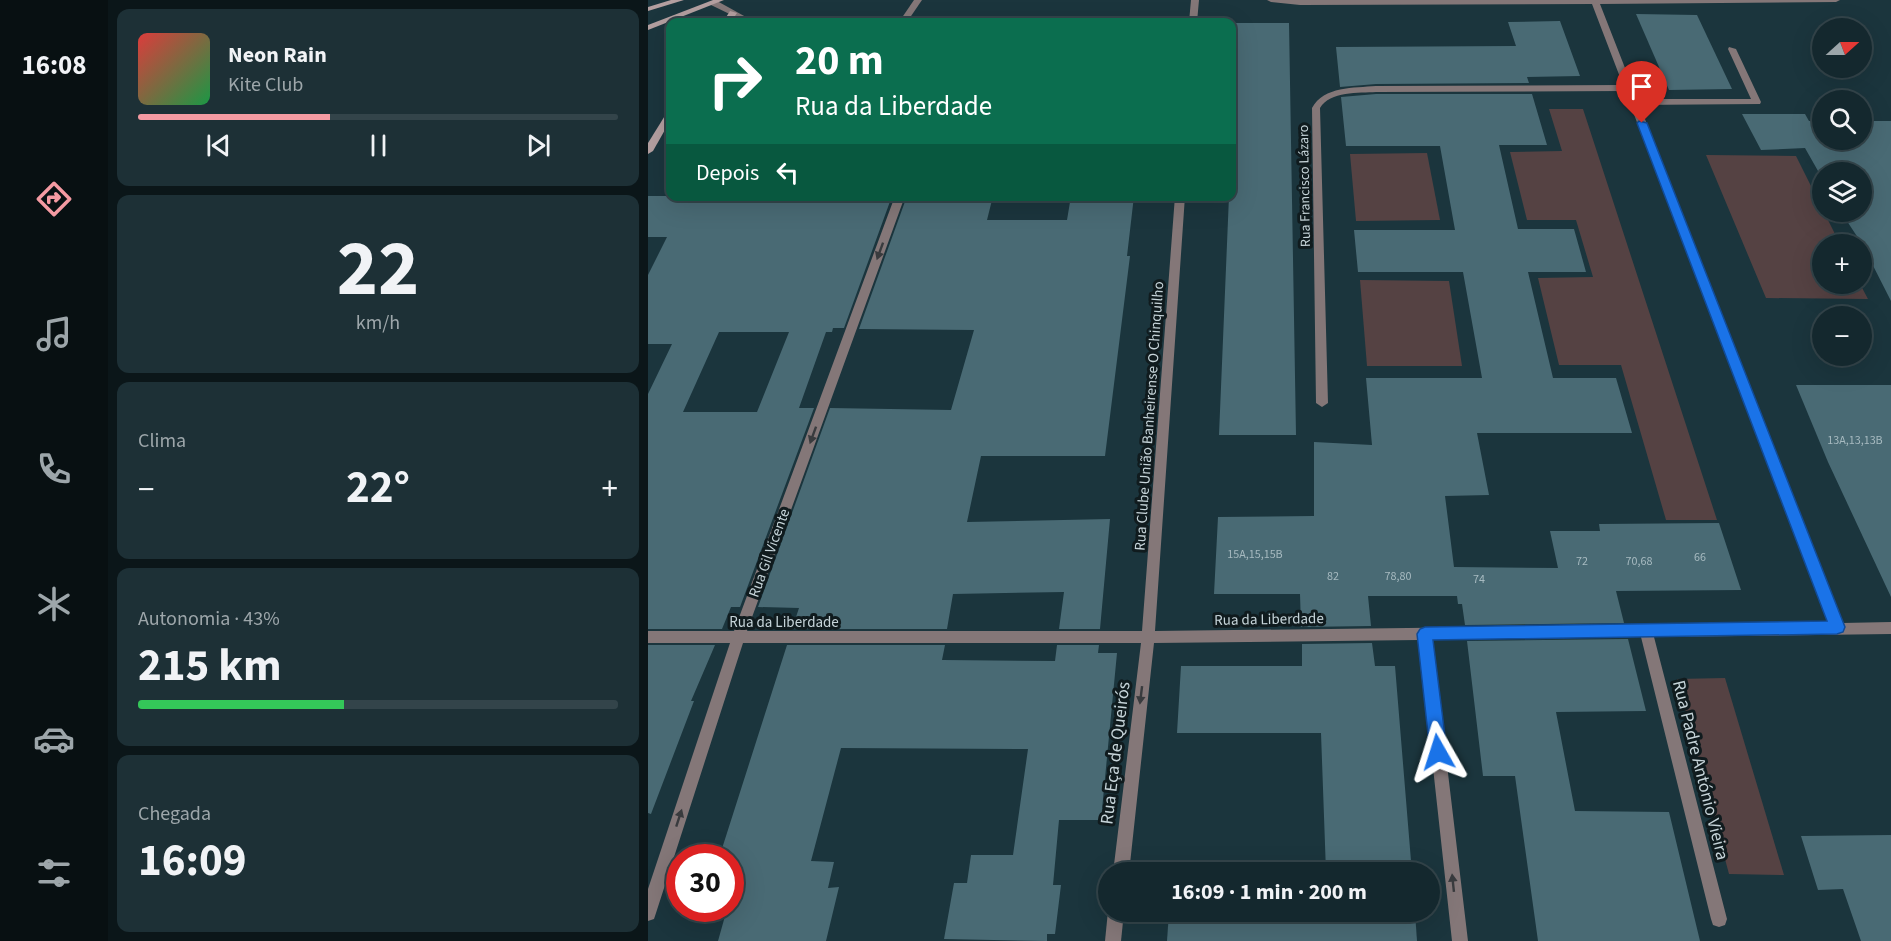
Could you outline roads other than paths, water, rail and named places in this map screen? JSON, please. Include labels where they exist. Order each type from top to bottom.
[{"type":"street","points":[[648,9],[680,0]]},
{"type":"street","points":[[906,18],[918,0]]},
{"type":"street","points":[[1193,18],[1195,0]]},
{"type":"street","points":[[1271,0],[1300,3],[1836,0]]},
{"type":"street","points":[[674,18],[717,1],[743,18]]},
{"type":"street","points":[[1594,1],[1837,627]]},
{"type":"street","points":[[730,18],[733,13]]},
{"type":"street","points":[[648,28],[666,21]]},
{"type":"street","points":[[1634,102],[1757,102],[1732,49]]},
{"type":"street","name":"Rua Francisco Lázaro","points":[[1322,403],[1316,108],[1320,101],[1340,92],[1376,89],[1629,88]]},
{"type":"street","points":[[648,151],[666,121]]},
{"type":"street","name":"Rua Gil Vicente","points":[[648,913],[738,638],[898,201]]},
{"type":"street","name":"Rua Clube União Banheirense O Chinquilho","points":[[1148,637],[1180,201]]},
{"type":"street","name":"Rua da Liberdade","points":[[648,637],[1148,637],[1891,628]]},
{"type":"street","name":"Rua Padre António Vieira","points":[[1646,630],[1719,919]]},
{"type":"street","points":[[1425,634],[1460,941]]},
{"type":"street","name":"Rua Eça de Queirós","points":[[1121,862],[1148,637]]},
{"type":"street","points":[[1113,941],[1115,922]]}]
